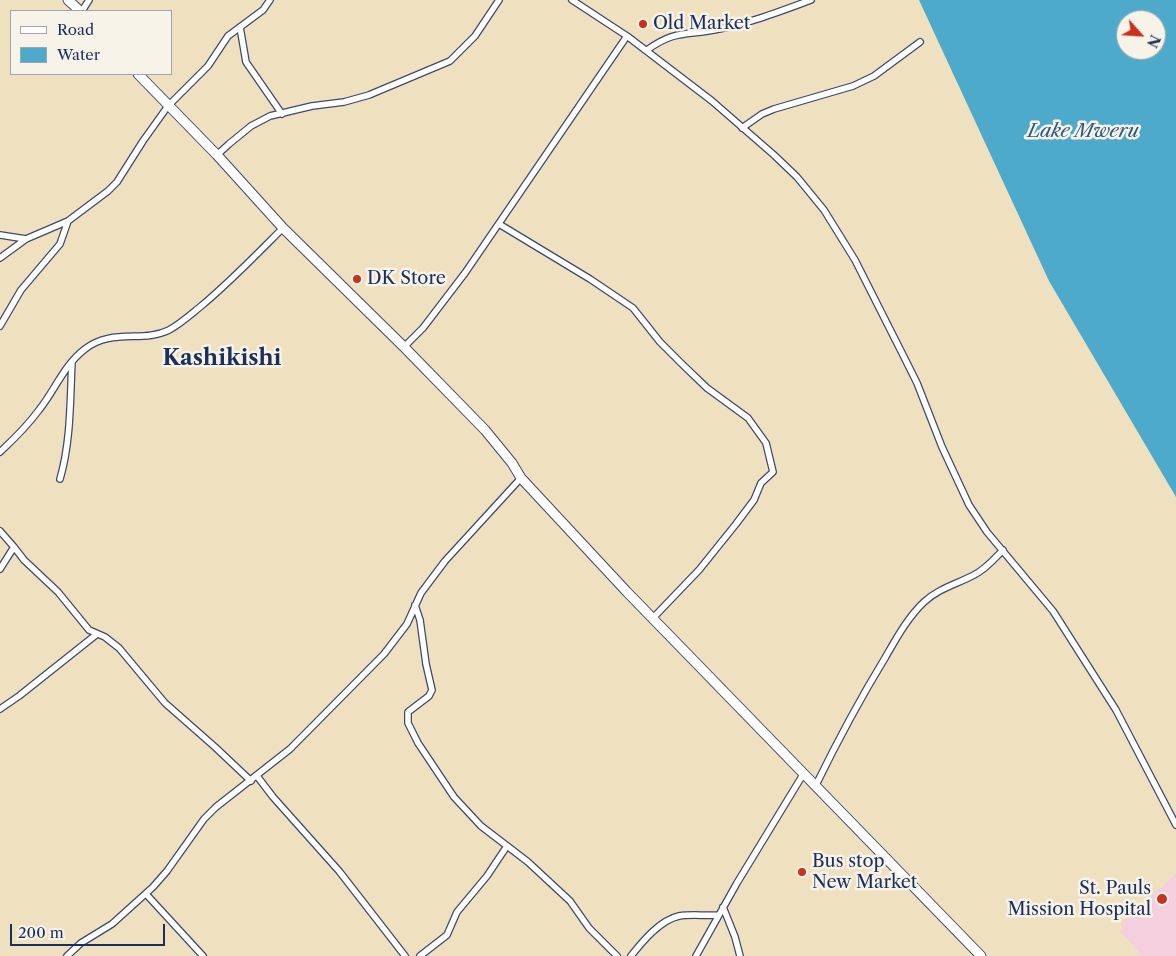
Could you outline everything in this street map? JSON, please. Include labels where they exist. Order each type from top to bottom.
[{"type":"main road","points":[[68,0],[80,10]]},
{"type":"main road","points":[[139,75],[217,155],[283,228],[404,346],[485,430],[521,478],[653,618],[981,956]]},
{"type":"street","points":[[0,258],[26,239],[68,221],[108,191],[117,182],[168,106],[208,66],[228,36],[263,10],[270,0]]},
{"type":"street","points":[[217,155],[251,126],[270,116],[312,106],[344,102],[369,95],[450,61],[463,50],[489,17],[498,0]]},
{"type":"street","points":[[572,0],[647,50],[712,102],[797,177],[824,210],[859,268],[917,383],[942,447],[969,505],[987,532],[1053,611],[1116,710],[1176,825]]},
{"type":"street","points":[[647,50],[662,39],[674,35],[719,29],[811,0]]},
{"type":"street","points":[[240,28],[243,55],[246,62],[282,114]]},
{"type":"street","points":[[404,346],[423,328],[465,273],[627,36]]},
{"type":"street","points":[[742,128],[762,114],[774,109],[864,82],[920,42]]},
{"type":"street","points":[[0,326],[21,290],[60,244],[68,221]]},
{"type":"street","points":[[499,224],[590,279],[633,308],[660,342],[707,388],[743,413],[766,443],[773,472],[761,483],[754,500],[699,570],[653,618]]},
{"type":"street","points":[[0,452],[40,410],[72,362],[85,348],[112,336],[155,334],[168,331],[212,297],[283,228]]},
{"type":"street","points":[[0,235],[26,239]]},
{"type":"street","points":[[60,479],[68,439],[72,362]]},
{"type":"street","points":[[67,956],[81,943],[112,924],[146,894],[167,871],[204,819],[216,807],[290,749],[384,654],[406,624],[421,593],[445,561],[521,478]]},
{"type":"street","points":[[0,531],[24,560],[58,592],[89,630],[105,637],[119,648],[165,703],[251,781]]},
{"type":"street","points":[[0,569],[14,547]]},
{"type":"street","points":[[816,785],[877,670],[914,614],[924,602],[936,593],[975,574],[988,565],[1002,550]]},
{"type":"street","points":[[415,605],[420,620],[426,664],[432,690],[429,696],[408,712],[408,723],[418,743],[454,797],[481,826],[528,862],[570,901],[589,928],[617,956]]},
{"type":"street","points":[[0,709],[97,634]]},
{"type":"street","points":[[696,956],[718,915],[804,773]]},
{"type":"street","points":[[257,776],[273,797],[340,871],[405,956]]},
{"type":"street","points":[[420,956],[447,935],[457,912],[488,876],[507,846]]},
{"type":"street","points":[[146,894],[203,956]]},
{"type":"street","points":[[723,908],[735,937],[740,956]]},
{"type":"street","points":[[631,956],[657,928],[670,919],[681,916],[718,915]]},
{"type":"shaded area","name":"St. Pauls Mission Hospital","points":[[1176,874],[1176,956],[1142,956],[1121,932],[1121,924]]},
{"type":"water","name":"Lake Mweru","points":[[919,0],[1176,0],[1176,497],[1049,281]]},
{"type":"place","name":"Old Market","points":[[643,24]]},
{"type":"place","name":"DK Store","points":[[357,279]]},
{"type":"place","name":"Bus stop New Market","points":[[802,872]]},
{"type":"place","name":"St. Pauls Mission Hospital","points":[[1162,899]]},
{"type":"district","name":"Kashikishi","points":[[222,359]]}]
